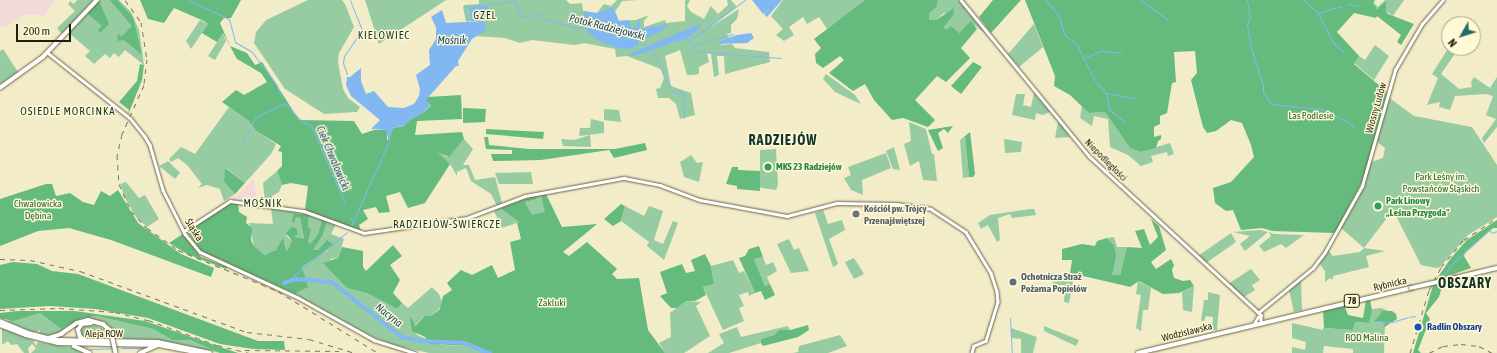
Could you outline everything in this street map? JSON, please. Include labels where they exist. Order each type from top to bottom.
[{"type":"main road","points":[[0,88],[48,53],[97,0]]},
{"type":"main road","name":"Rybnicka","points":[[1240,327],[1497,268]]},
{"type":"main road","points":[[48,338],[88,320],[103,324],[113,334],[117,353]]},
{"type":"main road","name":"Aleja ROW","points":[[0,322],[39,338],[88,342],[151,342],[184,346],[210,353]]},
{"type":"main road","points":[[88,342],[78,334],[79,327],[83,324],[99,324],[113,334]]},
{"type":"main road","name":"Aleja ROW","points":[[0,325],[39,338],[68,344],[174,347],[200,353]]},
{"type":"main road","name":"Wodzisławska","points":[[1138,353],[1240,327]]},
{"type":"main road","points":[[68,344],[90,353]]},
{"type":"main road","points":[[140,353],[159,346]]},
{"type":"street","name":"Niepodległości","points":[[961,0],[1090,157],[1262,317],[1268,320]]},
{"type":"street","name":"Wiosny Ludów","points":[[1258,313],[1317,264],[1339,227],[1362,186],[1395,70],[1422,24],[1443,0]]},
{"type":"street","name":"Śląska","points":[[48,53],[129,117],[143,133],[149,144],[160,184],[184,231],[196,248],[211,259],[299,298],[376,341],[415,353]]},
{"type":"street","points":[[184,231],[230,201],[304,211],[354,232],[367,233],[467,218],[524,197],[624,178],[659,184],[700,200],[785,216],[796,216],[839,203],[897,204],[933,209],[966,232],[991,273],[998,297],[986,341],[974,346],[972,353]]},
{"type":"street","points":[[1254,324],[1258,317],[1258,313]]},
{"type":"street","points":[[1258,317],[1261,322]]},
{"type":"street","points":[[1261,322],[1262,317]]},
{"type":"shaded area","points":[[0,0],[54,0],[45,16],[25,14],[5,27],[0,27]]},
{"type":"shaded area","points":[[254,178],[257,203],[234,200],[234,199]]},
{"type":"green space","points":[[77,0],[93,0],[62,34],[57,28],[75,11],[68,4],[70,1],[74,4]]},
{"type":"green space","points":[[99,0],[119,0],[131,12],[139,30],[144,65],[125,50],[119,57],[114,53],[110,58],[105,54],[94,64],[85,56],[90,51],[69,33]]},
{"type":"green space","points":[[110,0],[117,0],[133,17],[142,55],[124,40],[118,41],[117,34],[122,36],[132,26]]},
{"type":"green space","points":[[140,0],[241,0],[231,18],[224,18],[220,23],[230,46],[223,33],[217,42],[202,33],[208,24],[174,8],[164,23],[148,19]]},
{"type":"green space","points":[[308,0],[342,0],[345,4],[354,27],[339,53],[338,62],[343,89],[348,98],[360,107],[357,112],[324,114],[285,89],[254,43],[256,32],[266,20]]},
{"type":"green space","points":[[365,0],[446,0],[379,44]]},
{"type":"green space","points":[[479,0],[566,0],[570,4],[582,3],[583,11],[597,13],[604,4],[611,6],[617,0],[638,0],[622,1],[615,12],[619,21],[636,20],[649,15],[644,21],[644,27],[665,20],[666,23],[685,21],[685,0],[690,0],[687,6],[691,12],[704,19],[711,6],[718,14],[728,5],[727,0],[731,0],[737,7],[709,28],[739,9],[737,19],[731,25],[731,33],[727,34],[729,38],[720,41],[721,45],[732,44],[735,48],[769,52],[770,62],[725,74],[724,56],[717,56],[719,75],[714,77],[711,54],[707,53],[709,62],[699,67],[699,74],[693,75],[687,75],[680,50],[665,56],[671,86],[691,93],[695,115],[680,119],[676,104],[669,98],[658,98],[656,89],[660,88],[664,78],[661,69],[627,56],[616,57],[615,49],[584,43],[575,45],[532,40],[520,43],[505,38],[474,36],[482,25],[479,21],[466,21],[463,7],[464,5],[479,4]]},
{"type":"green space","points":[[783,0],[865,1],[827,29],[819,17],[807,24],[803,17],[789,27],[794,35],[784,41],[776,35],[783,29],[771,16]]},
{"type":"green space","points":[[865,0],[938,0],[937,6],[929,14],[929,20],[936,20],[954,8],[953,16],[944,27],[946,30],[951,26],[959,33],[971,21],[977,29],[961,48],[970,58],[946,82],[937,76],[915,100],[935,120],[928,127],[903,118],[892,120],[874,100],[865,84],[853,91],[829,73],[844,60],[840,56],[823,68],[816,63],[815,54],[821,48],[814,39]]},
{"type":"green space","points":[[938,0],[959,0],[991,38],[971,22],[959,33],[946,30],[944,27],[953,16],[944,13],[936,20],[929,20],[929,14],[937,6]]},
{"type":"green space","points":[[993,0],[1021,0],[991,33],[979,17]]},
{"type":"green space","name":"Las Podlesie","points":[[1025,0],[1375,0],[1373,3],[1377,9],[1386,1],[1386,11],[1388,14],[1414,24],[1401,45],[1397,42],[1401,35],[1377,16],[1376,18],[1354,13],[1337,32],[1359,56],[1354,64],[1387,92],[1363,180],[1335,233],[1272,231],[1262,228],[1241,230],[1233,210],[1226,211],[1215,203],[1213,188],[1231,182],[1254,157],[1251,145],[1242,123],[1231,120],[1216,131],[1207,133],[1203,127],[1191,80],[1197,73],[1195,51],[1174,52],[1176,82],[1172,83],[1167,113],[1160,116],[1160,124],[1154,127],[1154,137],[1161,135],[1161,139],[1158,141],[1156,148],[1140,152],[1130,148],[1105,112],[1089,113],[1070,95],[1054,86],[1055,76]]},
{"type":"green space","points":[[1377,0],[1374,3],[1378,7],[1385,0],[1404,0],[1393,16],[1386,11],[1386,1],[1379,9],[1374,7],[1373,3]]},
{"type":"green space","points":[[99,1],[109,24],[100,33],[98,30],[102,26],[87,13]]},
{"type":"green space","points":[[200,20],[208,24],[191,49],[186,41]]},
{"type":"green space","points":[[1034,24],[1043,47],[1019,67],[1008,54]]},
{"type":"green space","points":[[223,33],[226,41],[215,60],[208,56]]},
{"type":"green space","points":[[1375,45],[1389,56],[1374,80],[1354,63],[1359,56],[1365,60]]},
{"type":"green space","points":[[230,46],[247,53],[255,65],[262,62],[299,120],[354,121],[362,134],[374,130],[387,130],[387,141],[393,128],[404,126],[408,121],[424,112],[431,105],[425,101],[428,97],[461,95],[462,119],[417,121],[415,135],[462,132],[464,139],[449,157],[437,152],[450,164],[425,203],[408,208],[400,192],[386,196],[390,212],[379,213],[376,207],[363,210],[368,219],[359,225],[361,231],[305,210],[308,186],[291,183],[282,185],[277,171],[282,166],[282,152],[278,151],[281,146],[256,131],[249,121],[222,102],[236,90],[244,95],[267,82],[261,73],[237,59]]},
{"type":"green space","points":[[3,49],[18,72],[0,84],[0,51]]},
{"type":"green space","points":[[1443,56],[1453,56],[1441,74],[1459,89],[1472,87],[1471,82],[1474,77],[1490,88],[1497,77],[1497,127],[1484,143],[1482,138],[1496,119],[1486,115],[1493,96],[1486,94],[1455,96],[1450,110],[1439,107],[1440,102],[1427,105],[1438,78],[1432,74]]},
{"type":"green space","points":[[973,62],[982,67],[961,94],[951,86]]},
{"type":"green space","points":[[140,64],[144,65],[142,80],[128,115],[129,110],[119,102],[137,81]]},
{"type":"green space","points":[[826,74],[855,95],[861,104],[835,92],[823,79]]},
{"type":"green space","points":[[1034,93],[1063,126],[1070,137],[1055,138],[1058,122],[1050,112],[1043,115],[1036,113],[1035,120],[1012,115],[1016,94],[1025,94],[1023,105],[1031,107]]},
{"type":"green space","name":"Park Leśny im. Powstańców Śląskich","points":[[1388,97],[1414,116],[1472,127],[1497,165],[1497,217],[1468,235],[1440,267],[1436,268],[1421,265],[1393,210],[1364,248],[1341,228],[1361,192],[1371,162],[1383,158],[1385,148],[1376,141]]},
{"type":"green space","points":[[1082,105],[1089,113],[1105,112],[1130,148],[1140,152],[1170,143],[1174,154],[1168,156],[1167,152],[1151,156],[1153,162],[1141,166],[1128,155],[1110,147],[1108,119],[1094,116],[1092,126],[1080,118]]},
{"type":"green space","points":[[229,107],[249,121],[256,131],[276,144],[271,154],[245,183],[226,168],[224,182],[235,194],[224,201],[220,189],[207,185],[198,188],[202,184],[187,165],[178,158],[171,162],[169,159],[181,147],[195,154]]},
{"type":"green space","points":[[463,108],[486,109],[485,122],[463,123]]},
{"type":"green space","points":[[604,109],[619,110],[621,122],[604,120]]},
{"type":"green space","points":[[591,119],[604,122],[604,133],[579,136],[580,128],[590,128]]},
{"type":"green space","points":[[909,122],[926,129],[932,154],[934,154],[937,181],[923,180],[919,161],[910,166],[904,144],[911,141]]},
{"type":"green space","points":[[953,126],[948,133],[944,129],[938,133],[943,148],[938,151],[928,130]]},
{"type":"green space","points":[[486,129],[544,132],[543,139],[486,134]]},
{"type":"green space","points":[[970,132],[975,174],[973,177],[969,177],[965,136]]},
{"type":"green space","points":[[590,135],[591,147],[563,146],[561,139],[574,140]]},
{"type":"green space","points":[[965,136],[969,177],[963,178],[960,140]]},
{"type":"green space","points":[[484,137],[488,137],[489,145],[529,149],[615,149],[645,143],[647,150],[614,158],[609,150],[541,160],[493,161],[491,154],[512,154],[512,150],[486,149]]},
{"type":"green space","points":[[464,139],[473,149],[463,165],[469,165],[475,180],[495,177],[502,203],[497,206],[491,194],[471,181],[466,168],[457,172],[457,176],[450,164],[433,152],[439,152],[447,157]]},
{"type":"green space","points":[[1004,139],[1022,142],[1021,152],[1005,153]]},
{"type":"green space","points":[[894,147],[900,170],[893,169],[886,151]]},
{"type":"green space","name":"MKS 23 Radziejów","points":[[776,149],[778,185],[776,190],[762,188],[760,187],[760,150]]},
{"type":"green space","points":[[886,153],[891,168],[862,180],[863,195],[851,190],[844,178],[851,175],[848,167]]},
{"type":"green space","points":[[691,155],[697,163],[703,162],[699,182],[684,177],[680,162]]},
{"type":"green space","points":[[168,161],[180,173],[175,179],[159,166]]},
{"type":"green space","points":[[732,167],[738,167],[738,170],[760,171],[760,191],[737,189],[737,186],[726,184]]},
{"type":"green space","points":[[225,168],[245,183],[235,194],[224,182]]},
{"type":"green space","points":[[277,171],[282,185],[279,192],[272,196],[271,203],[265,202],[263,183]]},
{"type":"green space","points":[[531,172],[533,184],[499,184],[495,173]]},
{"type":"green space","points":[[126,182],[139,198],[145,195],[159,219],[147,227],[136,217],[125,198],[120,184]]},
{"type":"green space","name":"Chwałowicka Dębina","points":[[46,184],[52,184],[56,196],[70,193],[83,202],[94,205],[101,191],[110,196],[118,190],[138,223],[181,254],[214,268],[211,277],[111,240],[69,228],[38,231],[0,246],[0,199]]},
{"type":"green space","name":"Zakluki","points":[[546,194],[562,227],[597,224],[563,252],[569,256],[587,242],[617,269],[612,274],[617,279],[639,278],[648,330],[665,353],[486,353],[473,346],[430,344],[425,337],[412,331],[410,318],[412,318],[415,326],[425,316],[431,316],[440,309],[443,296],[452,290],[447,283],[461,270],[472,275],[492,265],[498,278],[515,270],[510,242],[521,239],[517,223],[519,222],[500,208],[536,195],[537,199],[525,202],[532,215],[545,212],[541,195]]},
{"type":"green space","points":[[536,195],[541,195],[546,212],[532,216],[525,202],[537,199]]},
{"type":"green space","points":[[230,203],[238,203],[239,212],[247,217],[246,223],[252,228],[251,240],[254,246],[265,255],[276,250],[283,238],[287,251],[292,241],[286,233],[292,227],[296,228],[298,234],[294,237],[304,239],[300,218],[296,217],[294,223],[291,222],[294,213],[311,215],[308,219],[308,228],[311,229],[308,241],[310,244],[318,234],[322,219],[327,221],[323,235],[313,250],[318,250],[327,240],[334,245],[302,267],[308,287],[295,294],[201,251],[187,232]]},
{"type":"green space","points":[[621,204],[625,206],[621,221],[613,226],[604,219]]},
{"type":"green space","points":[[625,206],[644,216],[649,206],[663,211],[654,240],[663,244],[673,221],[678,223],[664,260],[647,246],[649,242],[621,221]]},
{"type":"green space","points":[[271,208],[300,212],[294,213],[291,222],[294,223],[295,216],[300,218],[304,240],[285,235],[292,241],[287,251],[285,242],[273,252],[265,255],[254,246],[249,223],[273,224]]},
{"type":"green space","points":[[500,208],[519,222],[502,228],[494,211]]},
{"type":"green space","points":[[1034,209],[1036,215],[1012,218],[1010,214],[998,218],[1000,240],[997,242],[988,225],[981,229],[978,223],[990,215]]},
{"type":"green space","points":[[823,210],[828,224],[842,220],[845,230],[829,239],[838,264],[833,267],[815,213]]},
{"type":"green space","points":[[311,215],[322,219],[318,234],[310,244],[308,241],[308,219]]},
{"type":"green space","points":[[1151,219],[1159,226],[1166,250],[1151,262],[1156,269],[1171,259],[1174,265],[1172,270],[1174,278],[1183,281],[1190,280],[1194,286],[1179,293],[1163,294],[1139,281],[1130,287],[1070,273],[1072,260],[1062,260],[1062,249],[1082,244],[1095,246],[1097,241],[1107,238],[1114,245],[1116,256],[1112,275],[1120,275],[1127,247],[1142,248],[1135,231],[1144,229],[1150,245],[1158,237]]},
{"type":"green space","points":[[1497,220],[1497,228],[1493,228],[1465,252],[1464,256],[1471,268],[1436,280],[1451,258],[1467,240]]},
{"type":"green space","points":[[327,221],[336,224],[331,234],[344,239],[338,258],[330,259],[347,288],[369,294],[397,309],[402,303],[408,308],[432,287],[439,294],[443,305],[431,316],[425,316],[414,326],[417,335],[441,345],[473,346],[486,353],[429,353],[398,346],[373,337],[295,294],[307,287],[302,267],[315,256],[329,250],[313,250],[323,235]]},
{"type":"green space","points":[[1260,230],[1268,232],[1245,251],[1240,244],[1250,236],[1233,232]]},
{"type":"green space","points":[[1269,232],[1274,234],[1304,235],[1286,248],[1281,244],[1264,252],[1259,246],[1271,236]]},
{"type":"green space","points":[[1231,233],[1236,242],[1206,263],[1198,256]]},
{"type":"green space","points":[[183,234],[201,257],[227,267],[226,269],[187,254],[169,243]]},
{"type":"green space","points":[[1114,237],[1117,247],[1127,247],[1120,275],[1111,275],[1114,245],[1107,238]]},
{"type":"green space","points":[[789,239],[794,250],[799,248],[809,271],[791,273],[777,244]]},
{"type":"green space","points":[[393,245],[402,256],[390,265],[400,280],[393,293],[402,303],[397,309],[369,294],[347,288],[323,263],[338,258],[342,247],[363,251],[363,267],[366,271]]},
{"type":"green space","points":[[759,246],[763,257],[754,259],[765,286],[770,284],[775,295],[765,300],[761,291],[755,293],[739,258],[745,256],[749,249]]},
{"type":"green space","points":[[1364,248],[1385,251],[1366,256],[1369,267],[1333,276],[1333,280],[1330,278],[1325,282],[1325,271],[1320,264],[1316,267],[1328,250],[1333,256],[1360,252]]},
{"type":"green space","points":[[705,254],[711,266],[714,284],[703,287],[706,295],[695,301],[686,301],[677,308],[671,308],[660,296],[667,293],[660,272],[682,264],[686,273],[695,271],[691,260]]},
{"type":"green space","points":[[763,257],[766,265],[773,262],[777,271],[767,277],[770,284],[765,286],[754,259]]},
{"type":"green space","points":[[854,258],[864,274],[854,279],[845,262]]},
{"type":"green space","points":[[733,260],[739,273],[744,271],[755,293],[749,296],[748,292],[739,295],[744,306],[739,308],[744,321],[723,330],[703,287],[714,284],[711,266]]},
{"type":"green space","points":[[13,262],[37,264],[52,271],[78,274],[258,341],[284,341],[285,350],[253,349],[220,344],[148,318],[95,309],[50,306],[0,309],[0,265]]},
{"type":"green space","points":[[1251,269],[1260,280],[1252,285],[1255,290],[1244,297],[1228,284]]},
{"type":"green space","points":[[1051,273],[1074,276],[1069,303],[1064,302],[1065,285],[1053,285]]},
{"type":"green space","points":[[1301,280],[1302,310],[1294,312],[1289,290]]},
{"type":"green space","points":[[1138,281],[1151,288],[1148,310],[1143,310],[1141,331],[1136,328],[1141,295],[1136,294]]},
{"type":"green space","points":[[1443,283],[1439,297],[1426,313],[1430,319],[1418,350],[1421,353],[1413,353],[1433,285]]},
{"type":"green space","points":[[1194,286],[1192,312],[1183,310],[1182,292]]},
{"type":"green space","points":[[1208,292],[1220,295],[1217,330],[1212,330],[1213,317],[1206,316],[1204,321],[1201,321],[1204,300],[1208,300]]},
{"type":"green space","points":[[1370,299],[1372,311],[1369,323],[1355,322],[1353,330],[1324,328],[1323,310],[1344,305],[1348,315],[1363,318],[1366,300]]},
{"type":"green space","points":[[686,301],[701,302],[696,306],[710,336],[684,353],[665,353],[659,343],[671,337],[670,313]]},
{"type":"green space","name":"ROD Malina","points":[[1381,308],[1389,311],[1380,313],[1375,323],[1385,323],[1384,353],[1353,353],[1353,349],[1324,346],[1323,353],[1292,353],[1292,347],[1305,350],[1306,342],[1292,338],[1292,323],[1323,330],[1323,328],[1353,330],[1355,322],[1369,323],[1372,309]]},
{"type":"green space","points":[[17,311],[75,311],[145,321],[238,353],[220,353],[190,340],[172,340],[153,329],[97,316],[81,318],[61,329],[40,313],[13,321],[0,318],[0,313]]},
{"type":"green space","points":[[1382,311],[1392,311],[1396,314],[1397,319],[1383,328],[1385,323],[1374,322]]},
{"type":"green space","points":[[40,313],[61,329],[81,318],[97,316],[153,329],[172,340],[190,340],[220,353],[168,342],[119,340],[120,332],[116,334],[104,323],[93,319],[51,336],[39,334],[40,330],[35,333],[6,321]]},
{"type":"green space","points":[[93,324],[108,331],[110,335],[107,337],[113,340],[87,340],[81,337],[79,331],[83,325]]},
{"type":"green space","points":[[808,325],[809,330],[798,337],[763,346],[761,343],[761,339],[774,335],[779,330],[790,330]]},
{"type":"green space","points":[[788,326],[790,330],[779,330],[774,335],[761,339],[761,343],[729,353],[708,353],[724,343],[719,334],[737,327],[741,337]]},
{"type":"green space","points":[[1044,326],[1079,340],[1076,346],[1044,331]]},
{"type":"green space","points":[[2,328],[33,340],[36,346],[38,342],[76,348],[88,353],[31,353],[36,348],[32,344],[28,348],[29,353],[24,353],[17,344],[11,345],[8,341],[2,345]]},
{"type":"green space","points":[[1011,328],[1037,337],[1033,353],[1021,353],[1021,339],[1011,338]]},
{"type":"green space","points":[[840,335],[847,346],[828,353],[793,353],[798,352],[799,346]]},
{"type":"water","points":[[752,0],[782,0],[767,17],[764,14],[770,9],[763,14]]},
{"type":"water","points":[[488,6],[491,18],[472,21],[469,8]]},
{"type":"water","points":[[613,7],[619,21],[629,20],[632,28],[636,26],[639,18],[640,29],[668,24],[661,32],[639,40],[638,46],[628,49],[614,47],[599,41],[587,31],[583,11],[597,13]]},
{"type":"water","name":"Mośnik","points":[[442,10],[446,23],[483,21],[486,30],[472,39],[458,61],[459,66],[456,66],[425,101],[431,104],[424,112],[408,121],[406,125],[393,128],[389,142],[386,130],[371,129],[380,120],[351,96],[346,85],[347,77],[350,77],[361,68],[361,81],[366,94],[374,91],[388,107],[404,108],[414,104],[419,96],[420,89],[416,75],[430,65],[429,50],[436,39],[436,27],[431,17]]},
{"type":"water","points":[[699,24],[701,25],[698,30],[689,37],[634,56],[627,55]]},
{"type":"water","points":[[751,33],[754,38],[747,43],[719,44],[720,41],[737,35]]},
{"type":"waterway","name":"Ciek Chwałowicki","points":[[188,0],[229,19],[235,42],[252,52],[276,84],[282,98]]},
{"type":"waterway","points":[[347,74],[343,63],[344,56],[362,30],[350,0]]},
{"type":"waterway","name":"Potok Radziejowski","points":[[677,41],[694,37],[745,0]]},
{"type":"waterway","points":[[1046,0],[1059,16],[1064,34],[1077,45],[1095,81]]},
{"type":"waterway","points":[[1140,0],[1167,19]]},
{"type":"waterway","name":"Potok Radziejowski","points":[[1247,0],[1250,17],[1247,25],[1251,48],[1263,84],[1263,92],[1271,104],[1322,109],[1349,122],[1354,128]]},
{"type":"waterway","points":[[1303,0],[1318,13],[1341,6]]},
{"type":"waterway","name":"Potok Radziejowski","points":[[465,7],[515,1],[521,16],[541,15],[543,19],[588,30]]},
{"type":"waterway","points":[[1348,4],[1360,6]]},
{"type":"waterway","name":"Potok Radziejowski","points":[[465,9],[467,22]]},
{"type":"waterway","points":[[1318,13],[1333,43],[1344,52]]},
{"type":"waterway","points":[[692,46],[733,34]]},
{"type":"waterway","points":[[688,40],[695,51],[781,58]]},
{"type":"waterway","name":"Potok Radziejowski","points":[[639,43],[646,45]]},
{"type":"waterway","points":[[652,49],[668,85],[675,93],[681,92],[683,94],[684,118]]},
{"type":"waterway","points":[[1083,58],[1101,51],[1122,53]]},
{"type":"waterway","points":[[1096,82],[1106,93],[1109,109],[1124,122]]},
{"type":"waterway","points":[[1106,93],[1135,98]]},
{"type":"waterway","points":[[252,124],[256,117],[285,103],[301,121]]},
{"type":"waterway","name":"Ciek Chwałowicki","points":[[303,122],[311,125],[345,204]]},
{"type":"waterway","points":[[242,144],[251,127]]},
{"type":"waterway","name":"Potok Radziejowski","points":[[351,226],[389,141]]},
{"type":"waterway","name":"Potok Radziejowski","points":[[350,217],[353,222]]},
{"type":"waterway","points":[[1441,278],[1451,265],[1489,230],[1492,233],[1497,231]]},
{"type":"waterway","name":"Potok Radziejowski","points":[[285,283],[347,232]]},
{"type":"waterway","name":"Nacyna","points":[[284,283],[296,279],[332,282],[402,337],[421,341],[465,343],[490,353]]},
{"type":"waterway","points":[[1410,317],[1415,316]]},
{"type":"waterway","points":[[1378,321],[1392,322],[1408,317]]},
{"type":"waterway","points":[[1010,318],[1012,353]]},
{"type":"waterway","name":"Nacyna","points":[[465,343],[482,353]]},
{"type":"waterway","points":[[90,349],[113,348]]},
{"type":"waterway","points":[[121,348],[145,348]]},
{"type":"railway","points":[[125,0],[141,22],[147,59],[144,85],[122,134],[117,155],[119,184],[131,211],[147,228],[178,250],[278,291],[378,353]]},
{"type":"railway","points":[[1410,353],[1429,290],[1441,267],[1464,240],[1497,218]]},
{"type":"railway","points":[[0,259],[30,260],[80,271],[247,332],[309,339],[355,353]]},
{"type":"railway","points":[[0,310],[59,308],[115,312],[148,320],[217,345],[250,353]]},
{"type":"railway","points":[[1429,353],[1443,346],[1461,344],[1479,346],[1492,353]]},
{"type":"railway","points":[[245,350],[339,351]]},
{"type":"place","name":"MKS 23 Radziejów","points":[[768,167]]},
{"type":"place","name":"Park Linowy ,,Leśna Przygoda\"","points":[[1378,206]]},
{"type":"place","name":"Kościół pw. Trójcy Przenajświętszej","points":[[856,214]]},
{"type":"place","name":"Ochotnicza Straż Pożarna Popielów","points":[[1013,282]]},
{"type":"place","name":"Radlin Obszary","points":[[1418,327]]},
{"type":"district","name":"GZEL","points":[[485,15]]},
{"type":"district","name":"KIELOWIEC","points":[[384,35]]},
{"type":"district","name":"OSIEDLE MORCINKA","points":[[68,111]]},
{"type":"district","name":"RADZIEJÓW","points":[[783,140]]},
{"type":"district","name":"MOŚNIK","points":[[263,203]]},
{"type":"district","name":"RADZIEJÓW-ŚWIERCZE","points":[[447,224]]},
{"type":"district","name":"OBSZARY","points":[[1465,283]]}]
